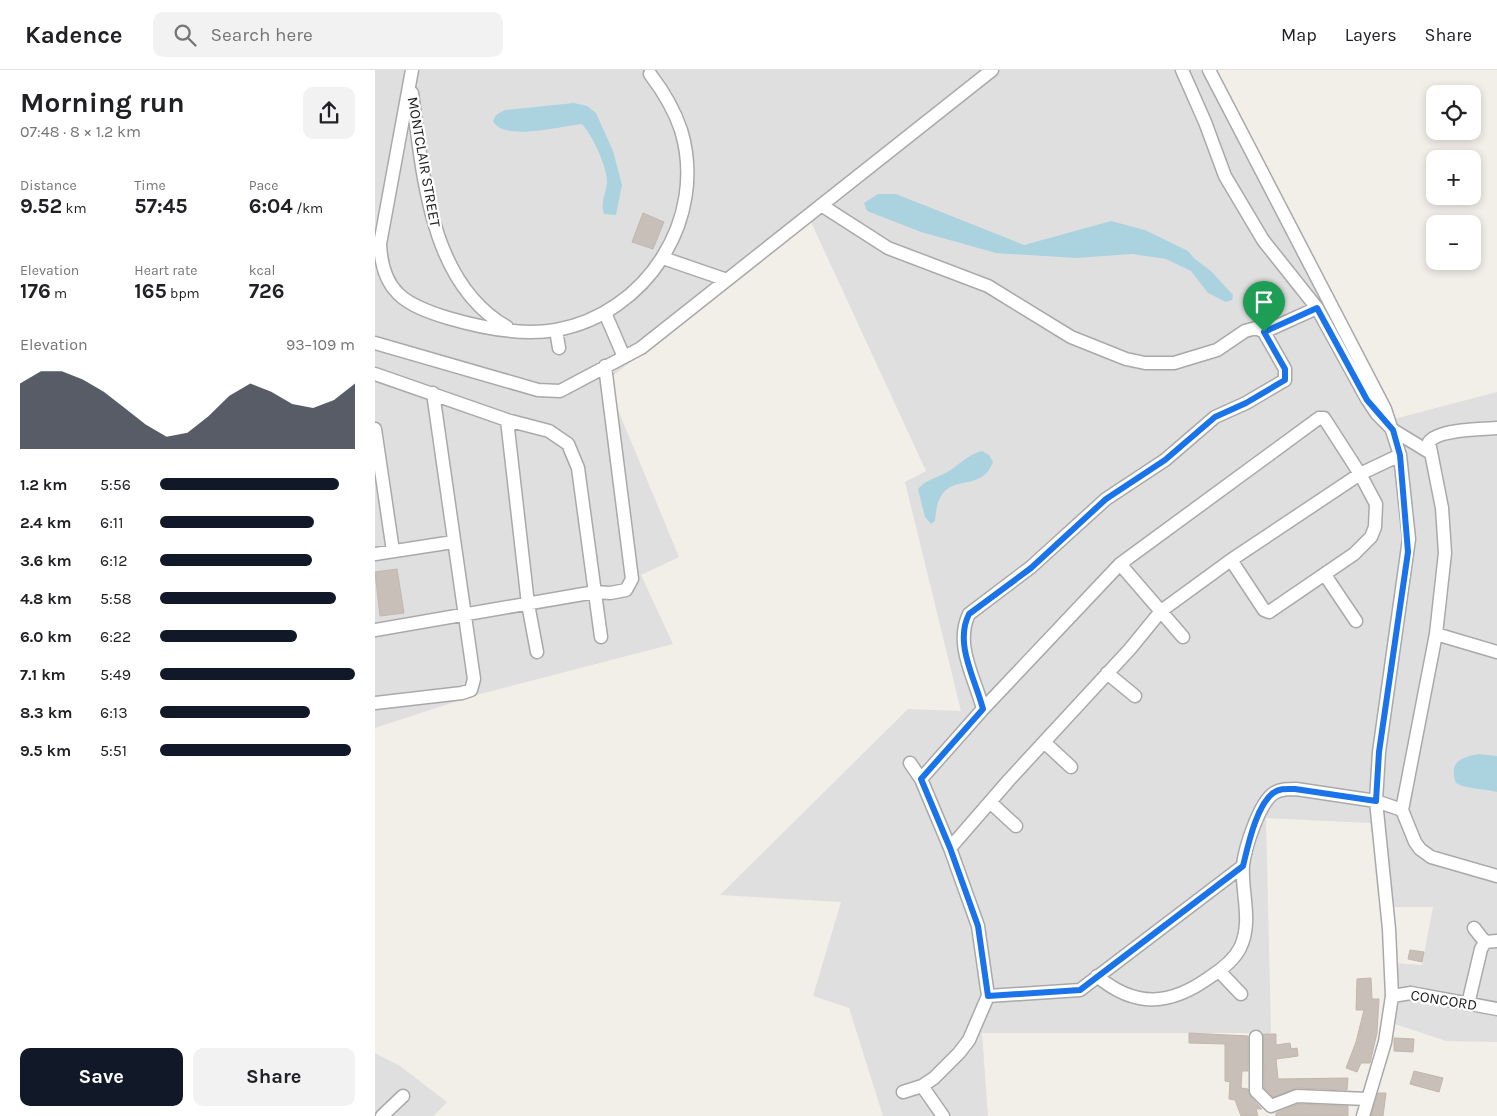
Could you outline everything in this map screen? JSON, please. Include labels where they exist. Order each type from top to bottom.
[{"type":"street","points":[[1182,70],[1205,122],[1225,176],[1263,240],[1317,308],[1367,400],[1393,430],[1429,452]]},
{"type":"street","points":[[1209,70],[1385,409],[1400,455],[1408,552],[1379,752],[1376,801],[1385,876],[1392,996],[1385,1042],[1363,1116]]},
{"type":"street","points":[[375,343],[538,390],[560,391],[641,348],[989,71]]},
{"type":"street","points":[[375,288],[386,280],[400,295],[417,307],[461,322],[516,332],[556,330],[582,324],[605,313],[638,289],[663,258],[681,218],[687,168],[681,132],[674,111],[651,74]]},
{"type":"street","name":"MONTCLAIR STREET","points":[[386,280],[381,262],[380,244],[411,75]]},
{"type":"street","name":"MONTCLAIR STREET","points":[[411,75],[426,190],[437,236],[458,276],[481,308],[495,321],[516,332]]},
{"type":"street","points":[[821,205],[888,248],[988,286],[1071,337],[1126,359],[1145,363],[1174,363],[1217,350],[1245,331],[1255,328],[1264,332],[1285,369],[1285,380],[1246,403],[1215,417],[1165,460],[1106,499],[1031,568],[969,614],[963,625],[962,642],[983,709]]},
{"type":"street","points":[[663,258],[727,280]]},
{"type":"street","points":[[1264,332],[1317,308]]},
{"type":"street","points":[[605,313],[624,357]]},
{"type":"street","points":[[556,330],[559,348]]},
{"type":"street","points":[[375,630],[595,592],[610,593],[626,590],[632,579],[605,366]]},
{"type":"street","points":[[375,374],[507,420],[549,431],[568,444],[578,468],[601,637]]},
{"type":"street","points":[[375,703],[462,693],[471,690],[474,679],[433,393]]},
{"type":"street","points":[[921,779],[983,709],[1120,564],[1319,418],[1324,418],[1360,474],[1376,504],[1375,527],[1371,537],[1364,546],[1325,575],[1271,611],[1266,612],[1231,560]]},
{"type":"street","points":[[507,420],[528,604],[537,652]]},
{"type":"street","points":[[1497,428],[1480,428],[1438,435],[1429,442],[1429,452],[1442,508],[1445,553],[1436,634],[1402,810],[1420,850],[1431,857],[1497,876]]},
{"type":"street","points":[[375,429],[393,551]]},
{"type":"street","points":[[950,848],[1161,611],[1231,560],[1360,474],[1400,455]]},
{"type":"street","points":[[375,554],[453,542]]},
{"type":"street","points":[[1120,564],[1183,637]]},
{"type":"street","points":[[1325,575],[1356,621]]},
{"type":"street","points":[[1436,634],[1497,652]]},
{"type":"street","points":[[1107,673],[1135,696]]},
{"type":"street","points":[[1043,742],[1071,767]]},
{"type":"street","points":[[903,1092],[922,1086],[940,1072],[969,1040],[988,996],[978,926],[950,848],[921,779],[911,763]]},
{"type":"street","points":[[1097,976],[1119,991],[1138,999],[1159,1000],[1191,990],[1219,971],[1240,948],[1246,904],[1243,866],[1255,825],[1264,804],[1272,794],[1283,789],[1295,789],[1376,801],[1402,810]]},
{"type":"street","points":[[990,802],[1016,826]]},
{"type":"street","points":[[988,996],[1080,990],[1243,866]]},
{"type":"street","points":[[1468,1004],[1481,949],[1491,941],[1474,928]]},
{"type":"street","points":[[1219,971],[1241,994]]},
{"type":"street","name":"CONCORD","points":[[1392,996],[1411,993],[1497,1009]]},
{"type":"street","points":[[1255,1037],[1257,1091],[1267,1104],[1276,1105],[1297,1096],[1367,1099]]},
{"type":"street","points":[[922,1086],[943,1116]]},
{"type":"street","points":[[382,1116],[403,1096]]},
{"type":"shaded area","points":[[375,70],[1205,70],[1394,419],[1497,392],[1497,1042],[1446,1041],[1392,1023],[1396,963],[1422,965],[1433,907],[1384,907],[1370,823],[1266,818],[1271,1033],[982,1033],[988,1116],[883,1116],[849,1008],[813,996],[841,902],[720,895],[908,709],[961,711],[905,482],[926,471],[811,222],[606,381],[679,557],[641,575],[673,644],[476,695],[375,728]]},
{"type":"shaded area","points":[[375,1053],[400,1066],[447,1102],[434,1116],[375,1116]]},
{"type":"water","points":[[574,103],[587,106],[596,113],[613,151],[622,185],[616,215],[604,214],[603,202],[607,177],[595,144],[582,124],[520,132],[508,131],[499,127],[493,121],[496,115],[505,110]]},
{"type":"water","points":[[878,194],[896,194],[1024,245],[1111,221],[1145,230],[1188,251],[1211,271],[1233,295],[1232,300],[1226,302],[1208,293],[1191,271],[1166,259],[1132,254],[1076,258],[996,253],[921,232],[867,211],[864,203]]},
{"type":"water","points":[[982,451],[989,455],[993,462],[987,473],[979,479],[951,487],[944,493],[938,503],[935,521],[931,524],[925,517],[918,489],[973,454]]},
{"type":"water","points":[[1479,754],[1497,756],[1497,792],[1465,787],[1456,783],[1454,776],[1455,765],[1462,759]]},
{"type":"building","points":[[643,213],[664,222],[653,249],[632,242]]},
{"type":"building","points":[[397,569],[404,613],[380,616],[375,572]]},
{"type":"building","points":[[1410,950],[1424,952],[1422,962],[1408,959]]},
{"type":"building","points":[[1371,978],[1372,999],[1379,999],[1377,1033],[1370,1063],[1361,1063],[1357,1072],[1346,1068],[1356,1042],[1364,1010],[1356,1010],[1357,979]]},
{"type":"building","points":[[1189,1033],[1248,1036],[1248,1071],[1242,1071],[1241,1088],[1248,1089],[1250,1096],[1262,1109],[1256,1109],[1258,1116],[1241,1116],[1235,1100],[1229,1099],[1230,1082],[1225,1081],[1225,1044],[1189,1043]]},
{"type":"building","points":[[1263,1034],[1276,1034],[1276,1045],[1290,1043],[1291,1049],[1297,1048],[1298,1056],[1276,1059],[1278,1079],[1348,1078],[1347,1090],[1297,1088],[1273,1097],[1264,1088]]},
{"type":"building","points":[[1394,1038],[1414,1039],[1413,1052],[1394,1051]]},
{"type":"building","points":[[1414,1071],[1443,1078],[1439,1092],[1410,1084]]},
{"type":"building","points":[[1378,1093],[1386,1093],[1383,1116],[1371,1116]]},
{"type":"building","points":[[1298,1104],[1348,1106],[1348,1116],[1276,1116],[1276,1113]]},
{"type":"route","points":[[1317,308],[1367,400],[1377,414],[1393,430],[1400,455],[1409,539],[1379,752],[1376,801],[1295,789],[1283,789],[1272,794],[1264,804],[1251,833],[1243,866],[1080,990],[1045,994],[988,996],[978,926],[950,848],[921,779],[983,709],[962,642],[963,625],[969,614],[1031,568],[1075,525],[1106,499],[1165,460],[1215,417],[1246,403],[1285,380],[1285,369],[1264,332],[1317,308]]}]
